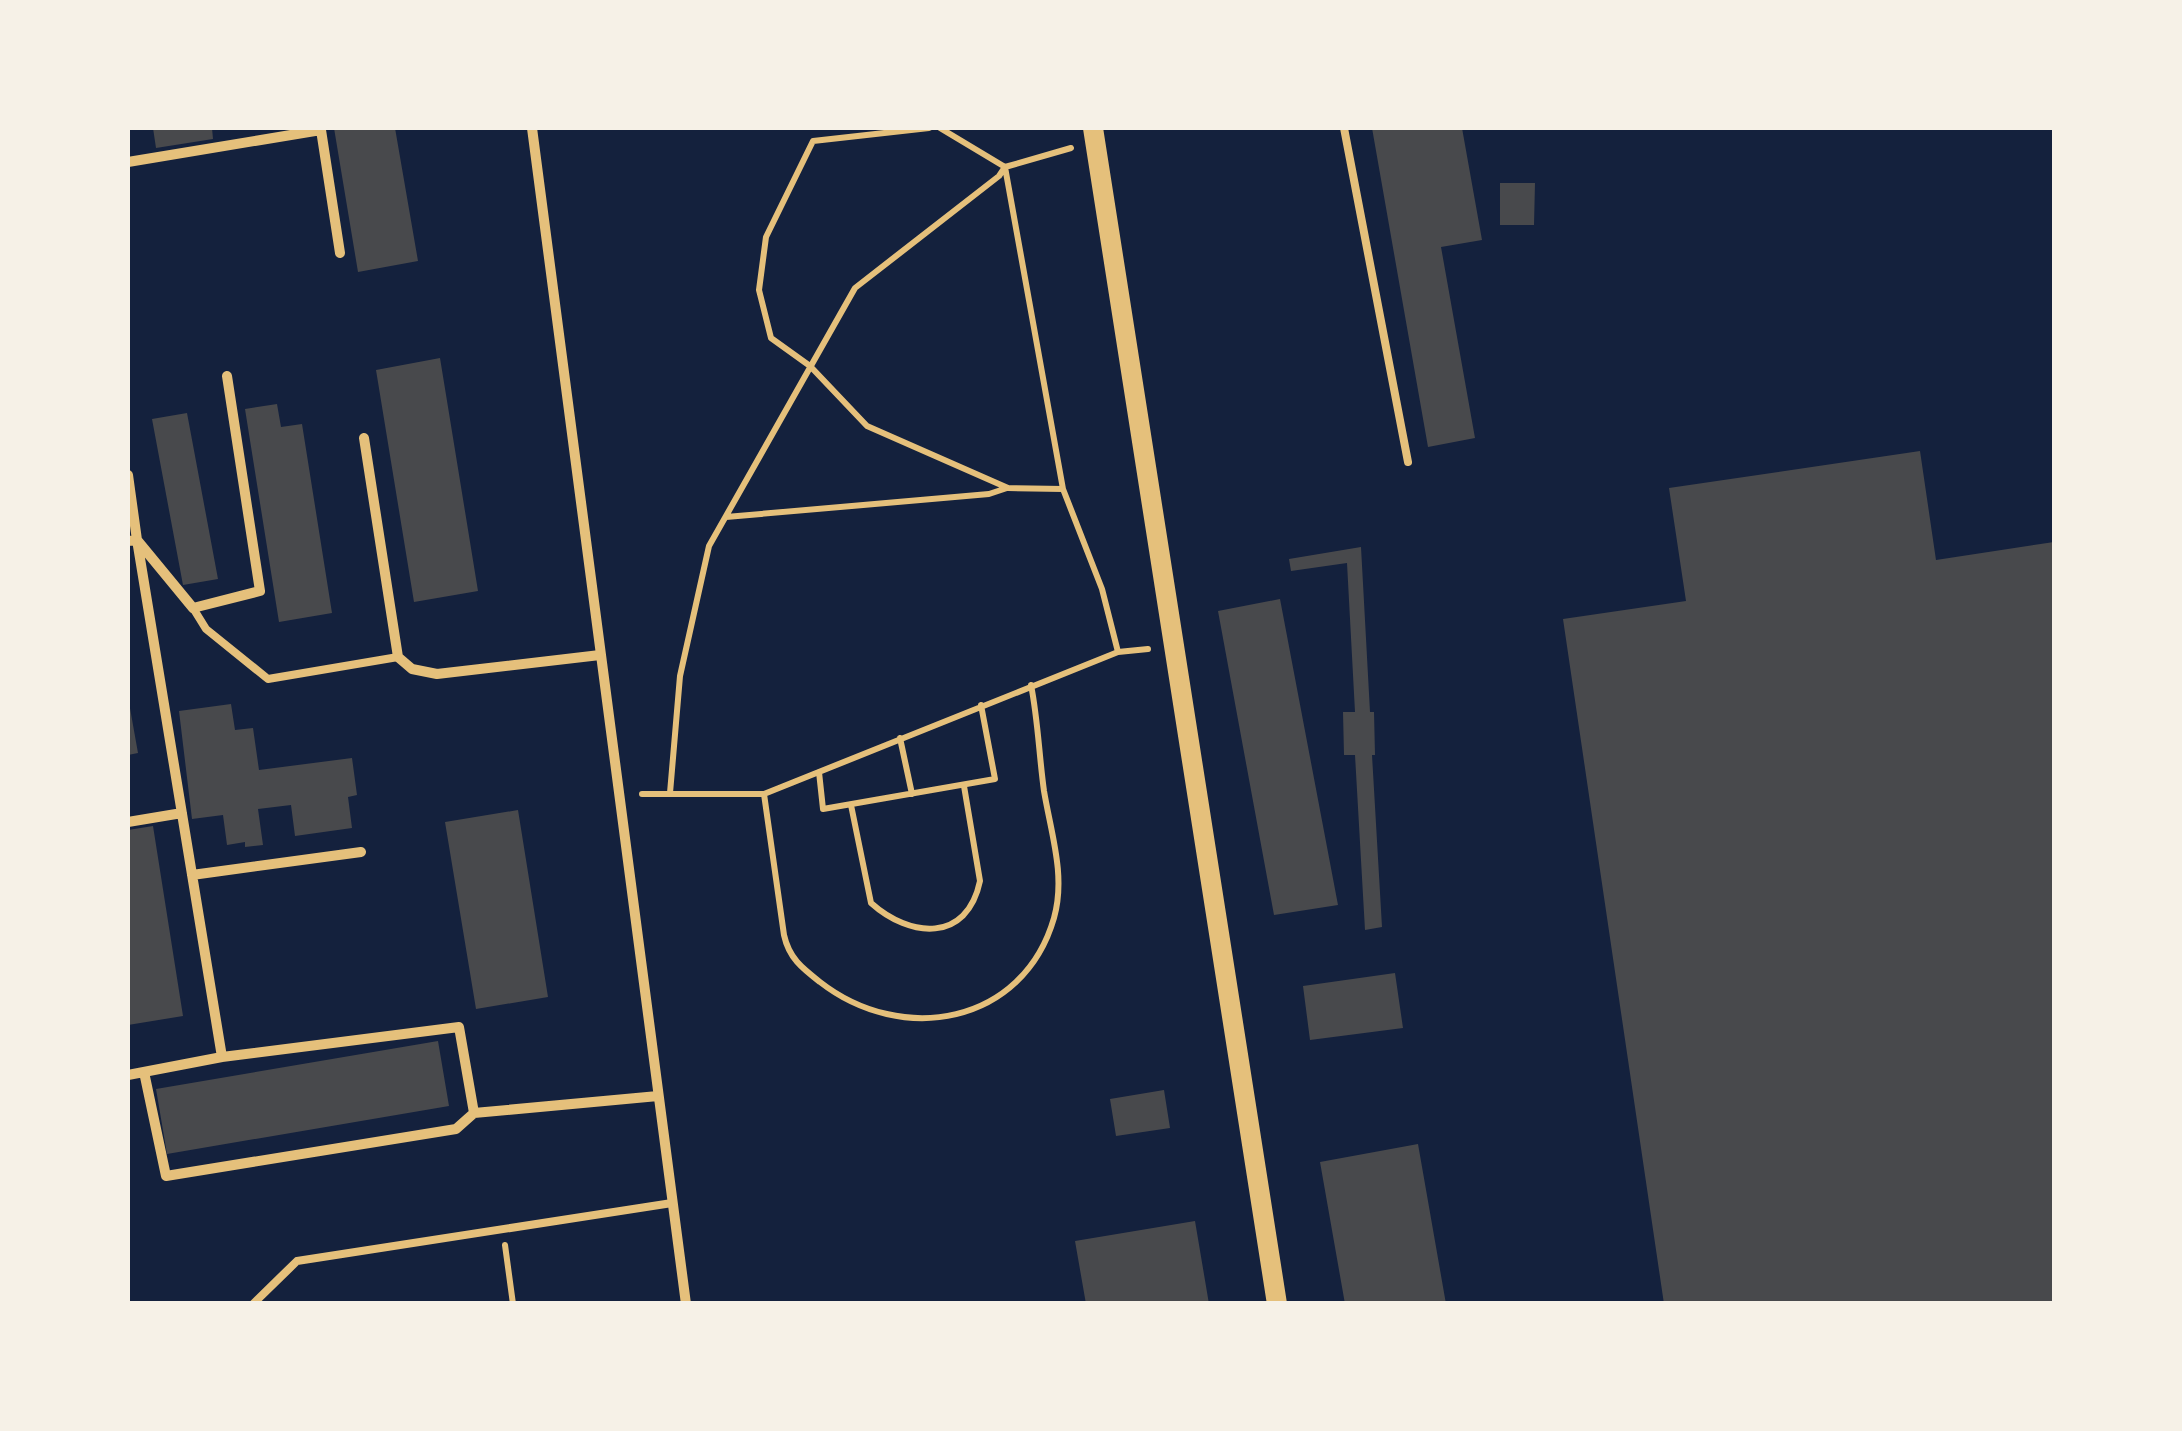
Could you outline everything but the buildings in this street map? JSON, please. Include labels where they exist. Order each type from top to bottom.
[{"type":"main road","points":[[1094,136],[1277,1304]]},
{"type":"street","points":[[532,128],[686,1304]]},
{"type":"street","points":[[128,162],[320,129],[340,253]]},
{"type":"street","points":[[132,540],[193,608],[260,591],[226,376]]},
{"type":"street","points":[[364,438],[398,657],[412,669],[436,674],[600,656]]},
{"type":"street","points":[[128,476],[132,540],[222,1057]]},
{"type":"street","points":[[128,822],[182,813]]},
{"type":"street","points":[[192,875],[360,852]]},
{"type":"street","points":[[128,1075],[222,1057],[459,1028],[474,1113]]},
{"type":"street","points":[[144,1072],[166,1176],[456,1129],[474,1113],[658,1096]]},
{"type":"lane","points":[[1344,128],[1408,462]]},
{"type":"lane","points":[[193,608],[206,629],[268,680],[398,657]]},
{"type":"lane","points":[[253,1304],[297,1260],[672,1203]]},
{"type":"path","points":[[929,128],[813,141],[766,237],[758,290],[771,338],[810,366],[867,426],[1008,488]]},
{"type":"path","points":[[940,128],[1005,166],[1063,489],[1102,589],[1118,652]]},
{"type":"path","points":[[670,793],[680,676],[704,562],[854,288],[1005,166],[1094,136]]},
{"type":"path","points":[[726,517],[990,494],[1008,488],[1063,489]]},
{"type":"path","points":[[642,794],[764,794],[1118,652],[1174,644]]},
{"type":"path","points":[[764,794],[784,936],[792,958],[839,996],[880,1009],[927,1020],[982,1008],[1022,978],[1049,932],[1057,904],[1059,870],[1031,685]]},
{"type":"path","points":[[819,772],[823,809],[994,780],[981,705]]},
{"type":"path","points":[[900,738],[912,794]]},
{"type":"path","points":[[851,804],[871,904],[895,922],[914,929],[936,929],[967,910],[980,882],[964,786]]},
{"type":"path","points":[[502,1230],[514,1304]]}]
